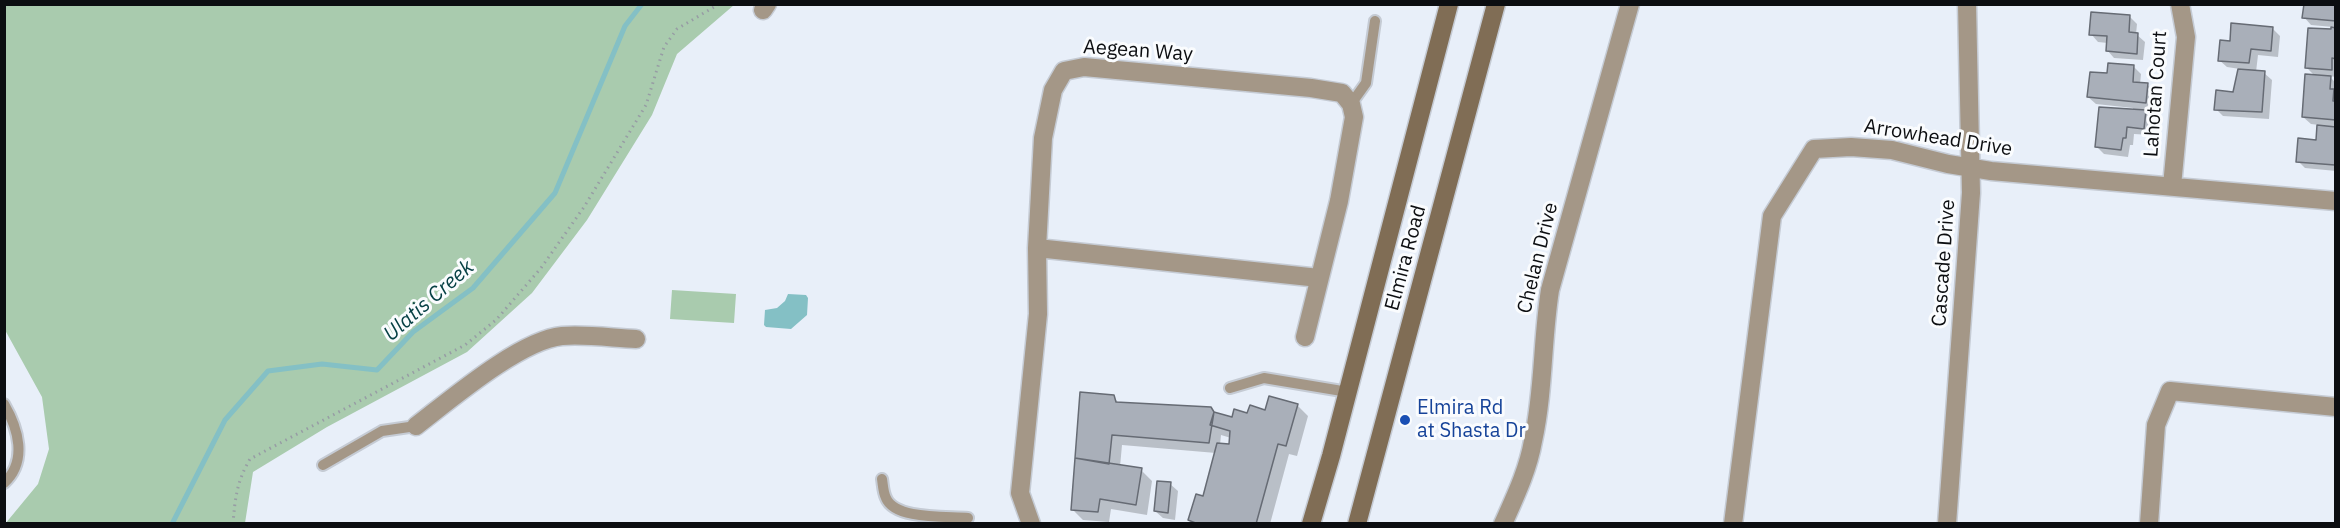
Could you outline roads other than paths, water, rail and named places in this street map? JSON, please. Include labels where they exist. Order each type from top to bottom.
[{"type":"main road","name":"Elmira Road","points":[[1311,524],[1348,392],[1449,4]]},
{"type":"main road","name":"Elmira Road","points":[[1357,524],[1496,4]]},
{"type":"street","name":"Chelan Drive","points":[[1503,524],[1522,480],[1533,443],[1540,399],[1544,327],[1550,290],[1630,4]]},
{"type":"street","name":"Cascade Drive","points":[[1947,524],[1971,193],[1967,4]]},
{"type":"street","name":"Lahotan Court","points":[[2172,186],[2186,37],[2180,4]]},
{"type":"street","name":"Aegean Way","points":[[1032,524],[1020,493],[1038,314],[1042,138],[1053,90],[1064,71],[1084,68],[1311,88],[1342,93],[1351,104]]},
{"type":"street","points":[[1305,337],[1339,201],[1354,117],[1351,104]]},
{"type":"street","name":"Arrowhead Drive","points":[[1733,524],[1772,216],[1814,149],[1851,147],[1892,150],[1970,168],[2336,201]]},
{"type":"street","points":[[1038,248],[1319,278]]},
{"type":"street","points":[[416,426],[477,379],[538,343],[561,336],[636,339]]},
{"type":"street","points":[[2150,524],[2156,425],[2170,391],[2336,406]]},
{"type":"lane","points":[[1351,104],[1366,83],[1375,21]]},
{"type":"lane","points":[[1230,388],[1264,378],[1348,392]]},
{"type":"lane","points":[[4,404],[13,420],[19,441],[18,458],[4,483]]},
{"type":"lane","points":[[323,465],[382,431],[416,426]]},
{"type":"lane","points":[[882,479],[886,499],[894,508],[907,513],[968,518]]},
{"type":"water","points":[[788,294],[806,295],[808,298],[807,315],[791,329],[766,327],[764,325],[765,310],[777,308],[785,301]]},
{"type":"waterway","name":"Ulatis Creek","points":[[172,524],[225,420],[268,371],[322,364],[377,370],[413,332],[473,288],[555,193],[625,26],[642,4]]},
{"type":"place","name":"Elmira Rd at Shasta Dr","points":[[1405,420]]}]
